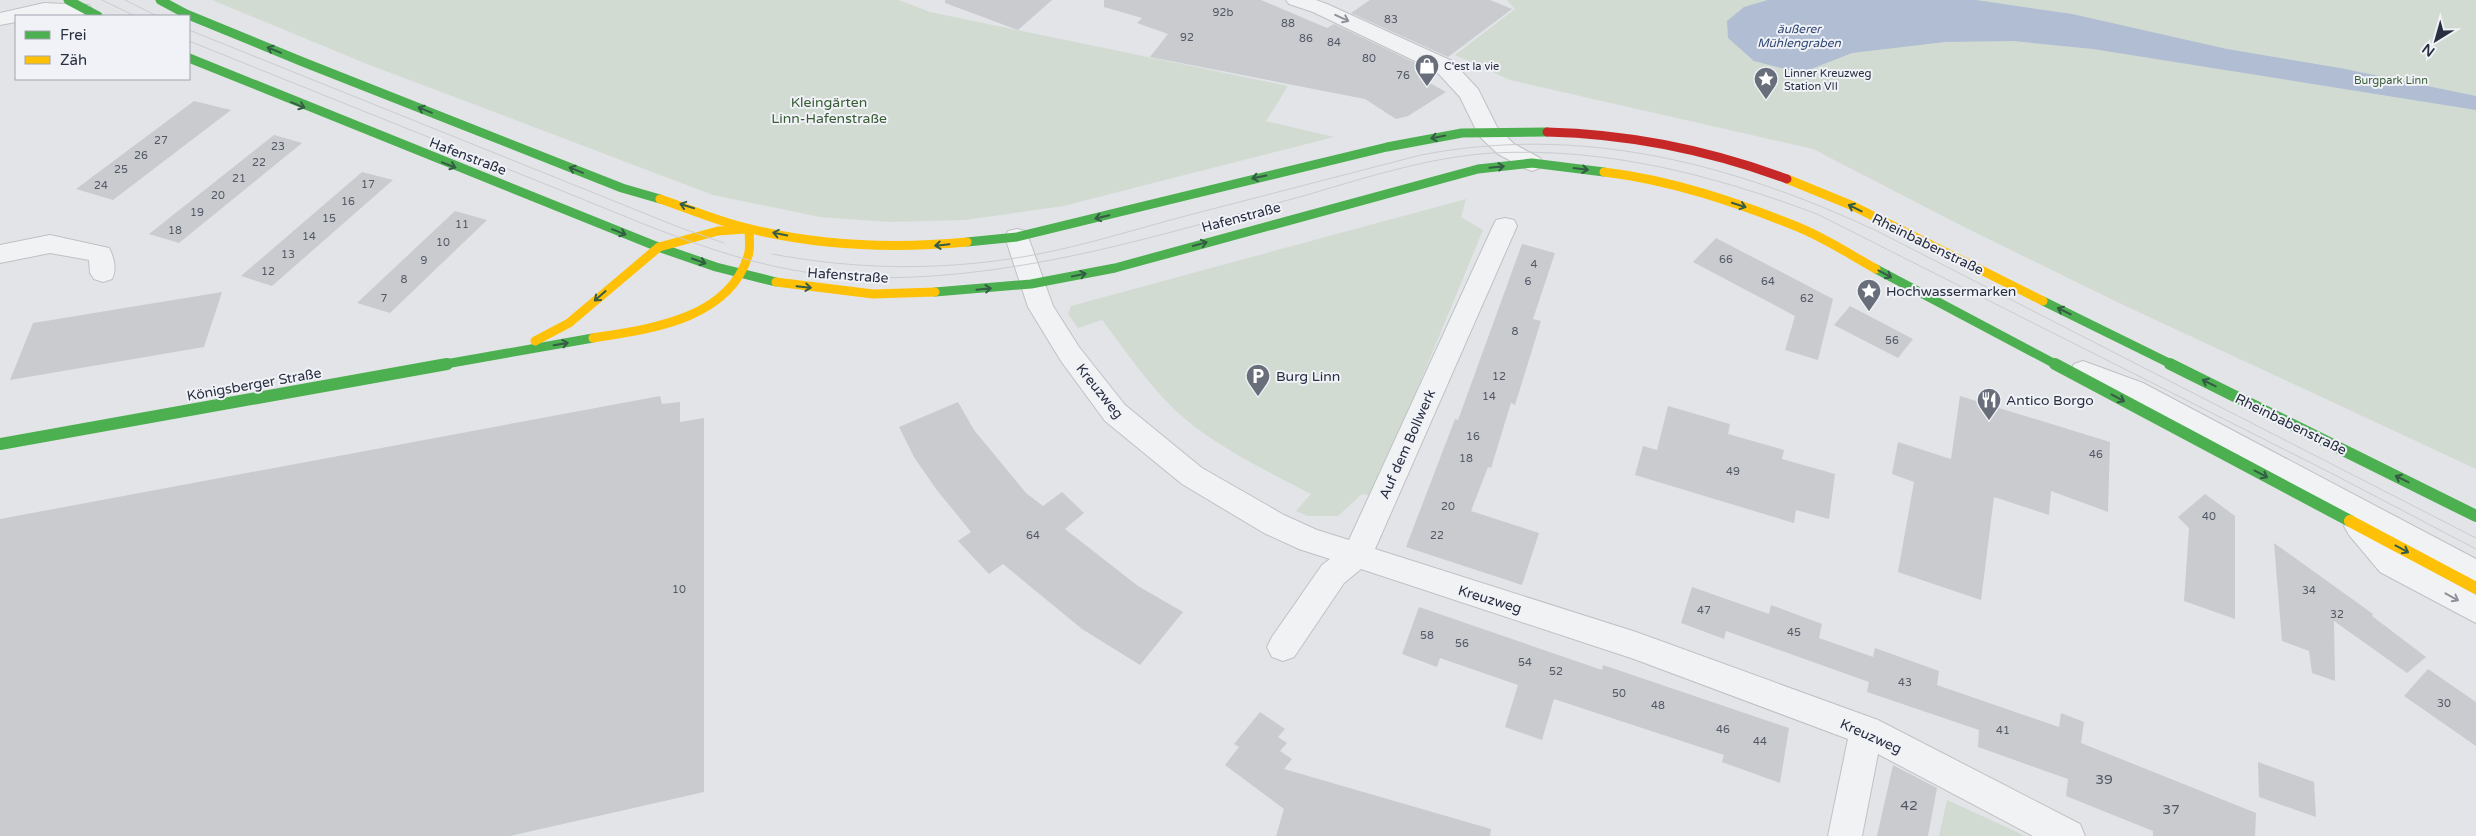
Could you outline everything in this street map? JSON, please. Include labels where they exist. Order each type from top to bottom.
[{"type":"main road","name":"Hafenstraße","points":[[160,0],[188,15]]},
{"type":"main road","name":"Hafenstraße","points":[[190,16],[294,59],[622,188],[692,208],[749,229],[837,245],[933,246],[1017,237],[1387,147],[1487,130]]},
{"type":"main road","name":"Hafenstraße","points":[[190,58],[346,124],[659,247],[739,275],[794,286],[873,294],[967,291],[1031,284],[1115,268],[1478,169],[1532,163]]},
{"type":"main road","name":"Rheinbabenstraße","points":[[1487,130],[1581,132],[1703,151],[1822,192],[2476,516]]},
{"type":"main road","points":[[1532,163],[1636,176],[1699,192],[1752,209],[1800,228],[2476,588]]},
{"type":"main road","name":"Königsberger Straße","points":[[0,444],[513,353],[646,329],[683,317],[726,296],[748,256],[749,229],[718,231],[659,247],[569,323],[513,353]]},
{"type":"street","points":[[0,13],[12,0]]},
{"type":"street","points":[[1296,0],[1320,8],[1444,66],[1470,94],[1487,130],[1506,149],[1532,163]]},
{"type":"street","points":[[18,15],[44,9],[82,8]]},
{"type":"street","points":[[0,19],[15,16]]},
{"type":"street","name":"Auf dem Bollwerk","points":[[1283,647],[1334,574],[1357,555],[1505,226]]},
{"type":"street","name":"Kreuzweg","points":[[1017,237],[1031,284],[1041,307],[1070,354],[1115,413],[1192,476],[1266,519],[1309,540],[1432,582],[1636,646],[1866,731],[2068,836]]},
{"type":"street","points":[[0,254],[50,244],[100,254],[103,273]]},
{"type":"street","points":[[2028,350],[2133,390],[2476,574]]},
{"type":"street","points":[[2359,526],[2391,563],[2476,610]]},
{"type":"street","points":[[1845,836],[1866,731]]},
{"type":"green space","name":"Kleingärten Linn-Hafenstraße","points":[[212,0],[899,0],[930,12],[1288,86],[1266,121],[1334,137],[1063,206],[965,220],[889,222],[820,217],[713,195],[362,62]]},
{"type":"green space","name":"Burgpark Linn","points":[[1507,0],[2476,0],[2476,469],[2117,302],[1964,227],[1813,149],[1510,80],[1455,55],[1515,9]]},
{"type":"green space","points":[[1466,199],[1461,217],[1483,230],[1373,496],[1362,494],[1338,516],[1308,516],[1296,511],[1311,494],[1222,446],[1189,422],[1174,409],[1136,366],[1102,320],[1078,328],[1068,314],[1071,306]]},
{"type":"green space","points":[[1947,800],[2017,832],[2024,836],[1939,836]]},
{"type":"water","name":"äußerer Mühlengraben","points":[[1768,0],[1976,0],[2072,14],[2227,49],[2340,68],[2476,96],[2476,110],[2093,49],[2013,41],[1945,42],[1852,53],[1801,73],[1754,61],[1728,38],[1727,21],[1744,7]]},
{"type":"building","points":[[945,0],[1052,0],[1018,30],[945,3]]},
{"type":"building","points":[[1104,0],[1261,0],[1327,28],[1334,24],[1430,70],[1419,77],[1446,92],[1408,116],[1396,119],[1365,99],[1150,57],[1168,34],[1137,23],[1142,18],[1104,7]]},
{"type":"building","points":[[1370,0],[1490,0],[1512,9],[1448,57],[1351,13]]},
{"type":"building","points":[[194,101],[231,110],[113,200],[76,189]]},
{"type":"building","points":[[274,135],[302,143],[179,243],[149,234]]},
{"type":"building","points":[[362,172],[393,180],[272,286],[241,276]]},
{"type":"building","points":[[455,211],[487,220],[390,313],[357,303]]},
{"type":"building","points":[[1716,238],[1833,299],[1818,360],[1785,350],[1795,316],[1693,262]]},
{"type":"building","points":[[1522,244],[1555,253],[1533,319],[1541,321],[1515,405],[1511,403],[1491,468],[1488,467],[1471,511],[1539,533],[1522,585],[1406,547],[1455,419],[1458,420]]},
{"type":"building","points":[[222,292],[204,347],[10,380],[33,323]]},
{"type":"building","points":[[1850,306],[1913,339],[1898,358],[1834,325]]},
{"type":"building","points":[[660,396],[662,404],[680,402],[680,422],[704,418],[704,792],[510,836],[0,836],[0,519]]},
{"type":"building","points":[[1960,396],[2110,442],[2108,512],[2051,491],[2049,515],[1994,497],[1981,600],[1898,572],[1914,482],[1892,474],[1898,442],[1951,459]]},
{"type":"building","points":[[958,402],[974,430],[1026,493],[1043,506],[1062,492],[1084,513],[1065,529],[1138,586],[1183,612],[1140,665],[1082,629],[1003,564],[989,574],[958,541],[971,532],[936,489],[914,457],[899,427]]},
{"type":"building","points":[[1668,406],[1730,424],[1728,434],[1784,450],[1782,459],[1835,474],[1829,519],[1796,510],[1794,523],[1635,475],[1643,446],[1657,450]]},
{"type":"building","points":[[2205,494],[2235,516],[2235,619],[2184,601],[2189,528],[2178,517]]},
{"type":"building","points":[[2274,543],[2373,614],[2372,616],[2426,657],[2407,673],[2334,621],[2335,681],[2312,673],[2309,651],[2282,641]]},
{"type":"building","points":[[1692,587],[1769,614],[1771,605],[1822,624],[1819,638],[1873,657],[1875,648],[1939,671],[1937,685],[2059,727],[2061,713],[2084,722],[2081,743],[2256,813],[2255,836],[2153,836],[2153,831],[2066,796],[2068,779],[1978,747],[1979,730],[1867,692],[1869,682],[1726,631],[1724,639],[1681,623]]},
{"type":"building","points":[[1419,607],[1602,670],[1603,665],[1789,728],[1780,783],[1722,762],[1724,755],[1554,699],[1542,740],[1505,727],[1518,685],[1440,658],[1437,667],[1402,654]]},
{"type":"building","points":[[2428,669],[2476,702],[2476,746],[2404,696]]},
{"type":"building","points":[[1260,712],[1285,729],[1278,737],[1287,743],[1280,751],[1292,759],[1284,769],[1491,829],[1490,836],[1276,836],[1284,809],[1225,765],[1239,747],[1234,744]]},
{"type":"building","points":[[2258,762],[2314,782],[2316,817],[2259,797]]},
{"type":"building","points":[[1893,765],[1937,788],[1928,836],[1877,836]]},
{"type":"tram line","points":[[102,0],[133,15]]},
{"type":"tram line","points":[[125,0],[155,15]]},
{"type":"tram line","points":[[190,30],[681,228],[724,243]]},
{"type":"tram line","points":[[190,41],[695,243],[772,266],[852,277],[910,277],[967,273],[1024,265],[1080,254],[1192,227],[1397,169],[1469,155],[1535,152],[1577,155],[1618,159],[1699,176],[1817,214],[2329,472],[2476,549]]},
{"type":"tram line","points":[[772,254],[868,266],[932,266],[996,261],[1028,256],[1111,237],[1421,155],[1481,147],[1539,144],[1597,147],[1654,156],[1711,169],[1767,186],[1877,231],[2476,538]]},
{"type":"traffic: fast","points":[[68,0],[96,15]]},
{"type":"traffic: fast","points":[[160,0],[188,15]]},
{"type":"traffic: fast","points":[[190,16],[622,188],[660,199]]},
{"type":"traffic: fast","points":[[190,58],[454,167],[658,247],[716,267],[776,282]]},
{"type":"traffic: fast","points":[[967,242],[1017,237],[1387,147],[1462,133],[1547,132]]},
{"type":"traffic: fast","points":[[935,292],[1031,284],[1115,268],[1478,169],[1532,163],[1604,172]]},
{"type":"traffic: fast","points":[[1876,269],[2350,521]]},
{"type":"traffic: fast","points":[[2043,301],[2476,516]]},
{"type":"traffic: fast","points":[[0,444],[593,338]]},
{"type":"traffic: slow","points":[[1604,172],[1636,176],[1699,192],[1800,228],[1876,269]]},
{"type":"traffic: slow","points":[[1787,179],[1853,206],[2043,301]]},
{"type":"traffic: slow","points":[[660,199],[740,226],[778,235],[832,243],[913,246],[967,242]]},
{"type":"traffic: slow","points":[[535,341],[569,323],[659,247],[718,231],[745,229]]},
{"type":"traffic: slow","points":[[593,338],[662,325],[685,318],[706,308],[724,295],[738,278],[748,256],[749,229]]},
{"type":"traffic: slow","points":[[776,282],[873,294],[935,292]]},
{"type":"traffic: slow","points":[[2350,521],[2476,588]]},
{"type":"traffic: jam","points":[[1547,132],[1608,135],[1670,145],[1730,159],[1787,179]]},
{"type":"place","name":"C'est la vie","points":[[1427,87]]},
{"type":"place","name":"Linner Kreuzweg Station VII","points":[[1766,100]]},
{"type":"place","name":"Hochwassermarken","points":[[1869,312]]},
{"type":"place","name":"Burg Linn","points":[[1258,397]]},
{"type":"place","name":"Antico Borgo","points":[[1989,421]]}]
